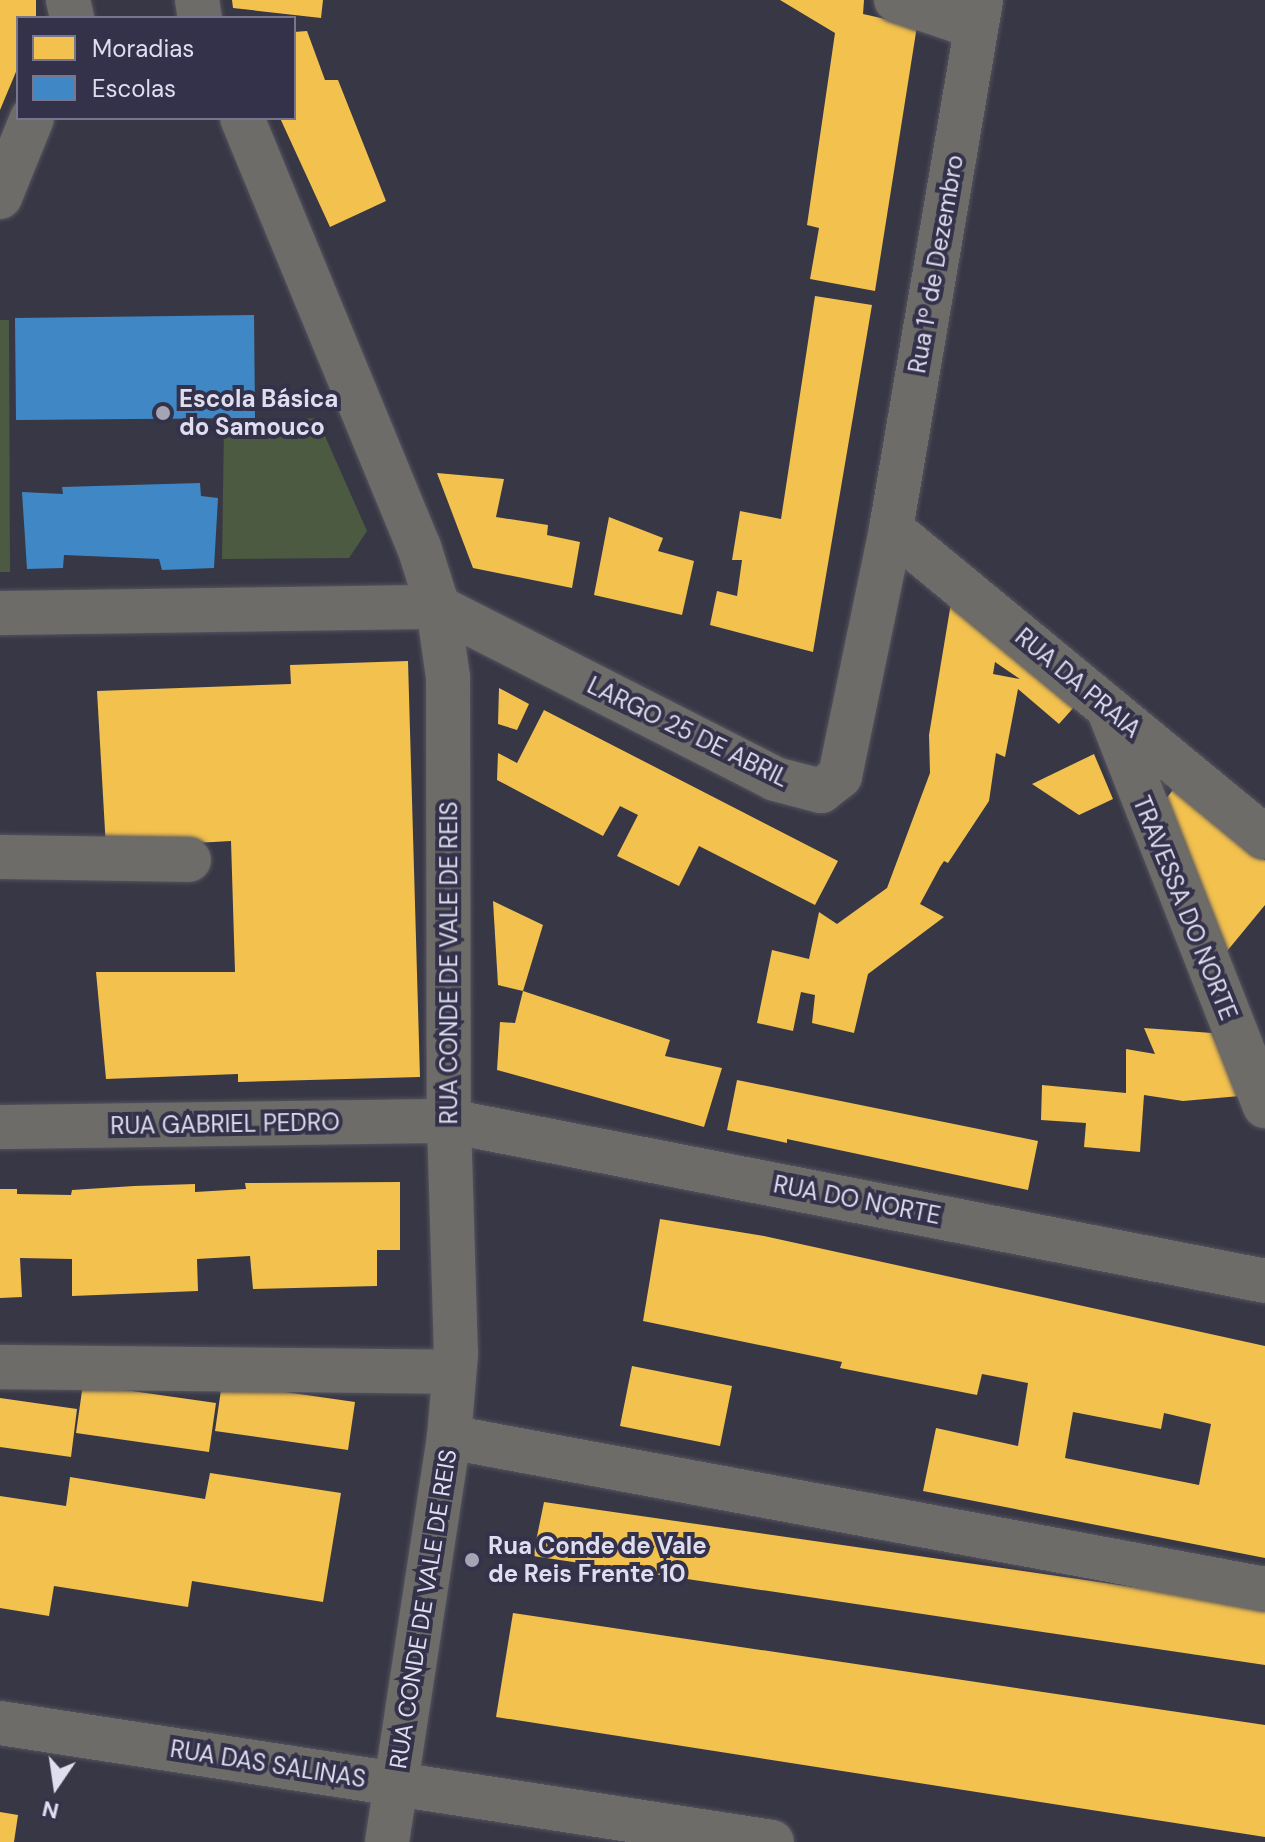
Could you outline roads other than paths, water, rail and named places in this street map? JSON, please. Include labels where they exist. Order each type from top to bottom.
[{"type":"street","points":[[896,0],[978,14]]},
{"type":"street","name":"Rua 1º de Dezembro","points":[[891,529],[978,14]]},
{"type":"street","points":[[0,197],[31,120]]},
{"type":"street","name":"RUA CONDE DE VALE DE REIS","points":[[243,120],[419,547],[438,607],[448,677],[449,1121],[454,1372],[449,1437],[387,1842]]},
{"type":"street","name":"LARGO 25 DE ABRIL","points":[[438,607],[775,779],[821,791],[840,776],[891,529]]},
{"type":"street","name":"RUA DA PRAIA","points":[[891,529],[1265,837]]},
{"type":"street","points":[[0,613],[438,607]]},
{"type":"street","name":"TRAVESSA DO NORTE","points":[[1108,708],[1265,1106]]},
{"type":"street","points":[[0,857],[189,860]]},
{"type":"street","name":"RUA GABRIEL PEDRO","points":[[0,1127],[449,1121]]},
{"type":"street","name":"RUA DO NORTE","points":[[449,1121],[1265,1281]]},
{"type":"street","points":[[0,1367],[454,1372]]},
{"type":"street","points":[[449,1437],[1265,1589]]},
{"type":"street","name":"RUA DAS SALINAS","points":[[0,1723],[772,1842]]},
{"type":"place","name":"Escola Básica do Samouco","points":[[163,413]]},
{"type":"place","name":"Rua Conde de Vale de Reis Frente 10","points":[[472,1560]]}]
